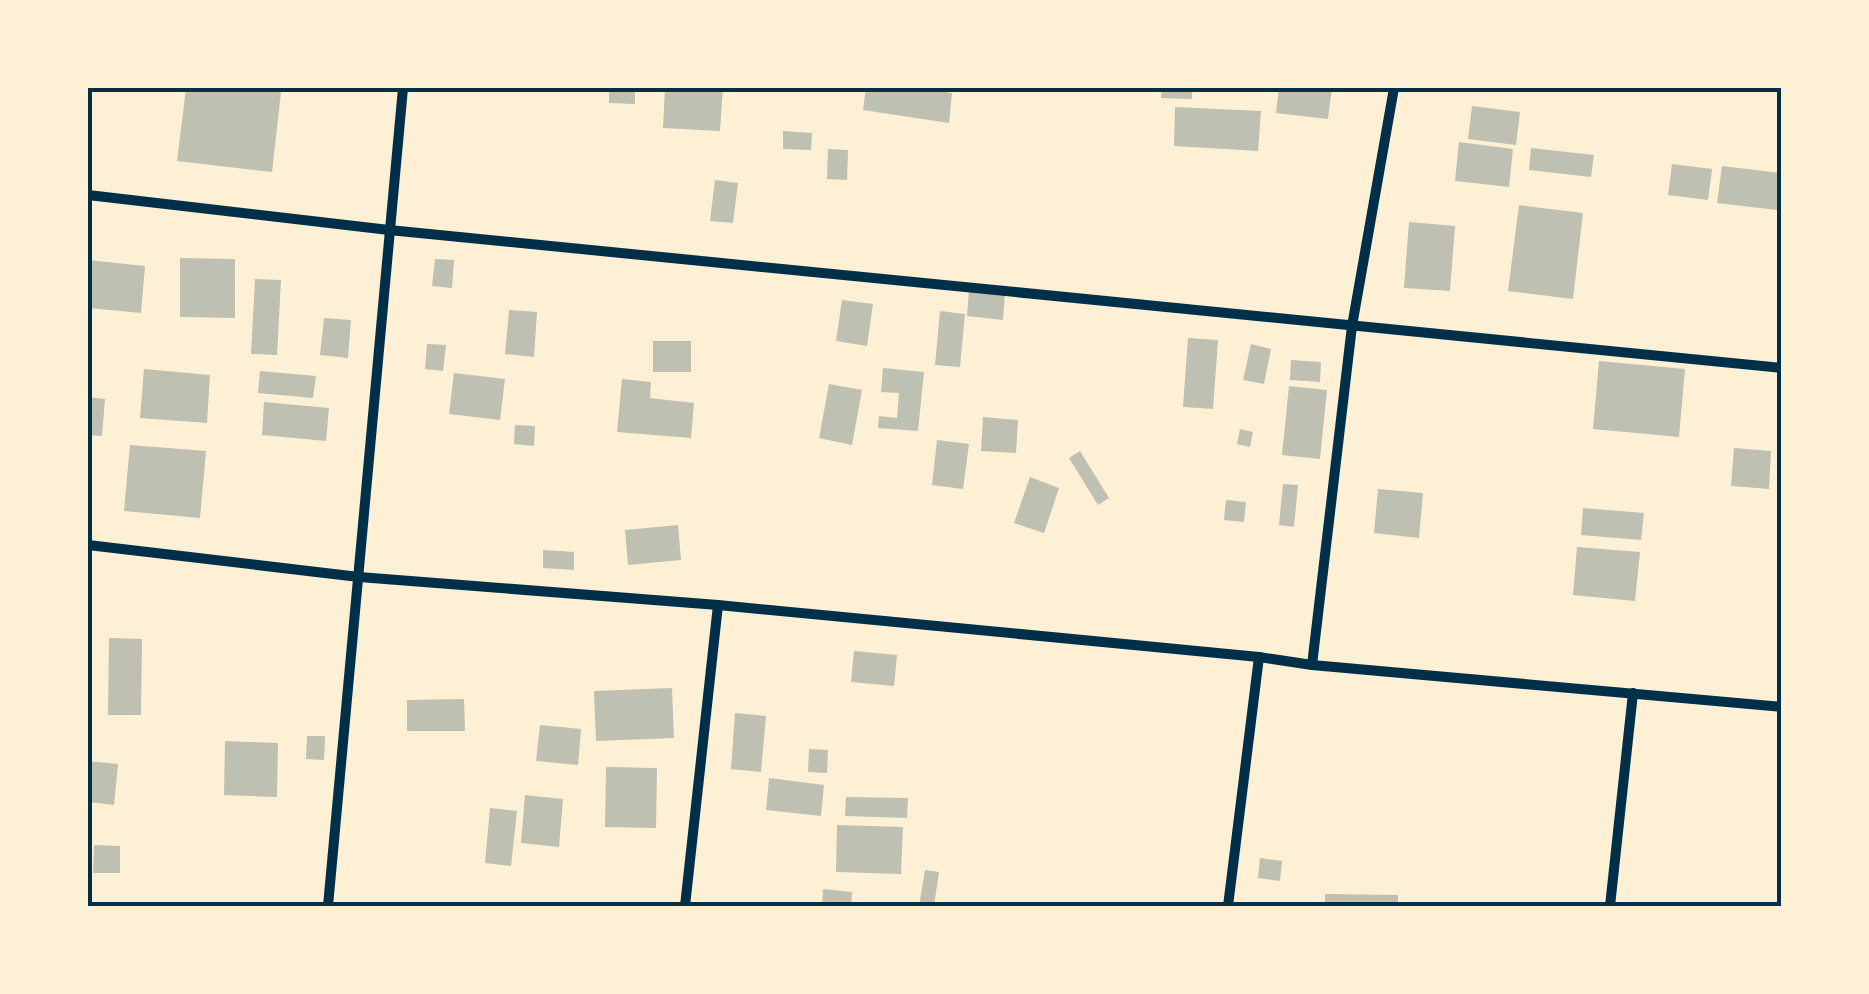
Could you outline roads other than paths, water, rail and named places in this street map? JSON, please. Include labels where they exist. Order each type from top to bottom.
[{"type":"street","points":[[328,906],[403,88]]},
{"type":"street","points":[[1312,665],[1352,326],[1394,88]]},
{"type":"street","points":[[88,195],[389,230],[1782,368]]},
{"type":"street","points":[[88,544],[359,577],[718,604],[1259,656],[1312,665],[1782,707]]},
{"type":"street","points":[[685,906],[718,604]]},
{"type":"street","points":[[1228,906],[1259,656]]},
{"type":"street","points":[[1610,906],[1633,693]]}]
